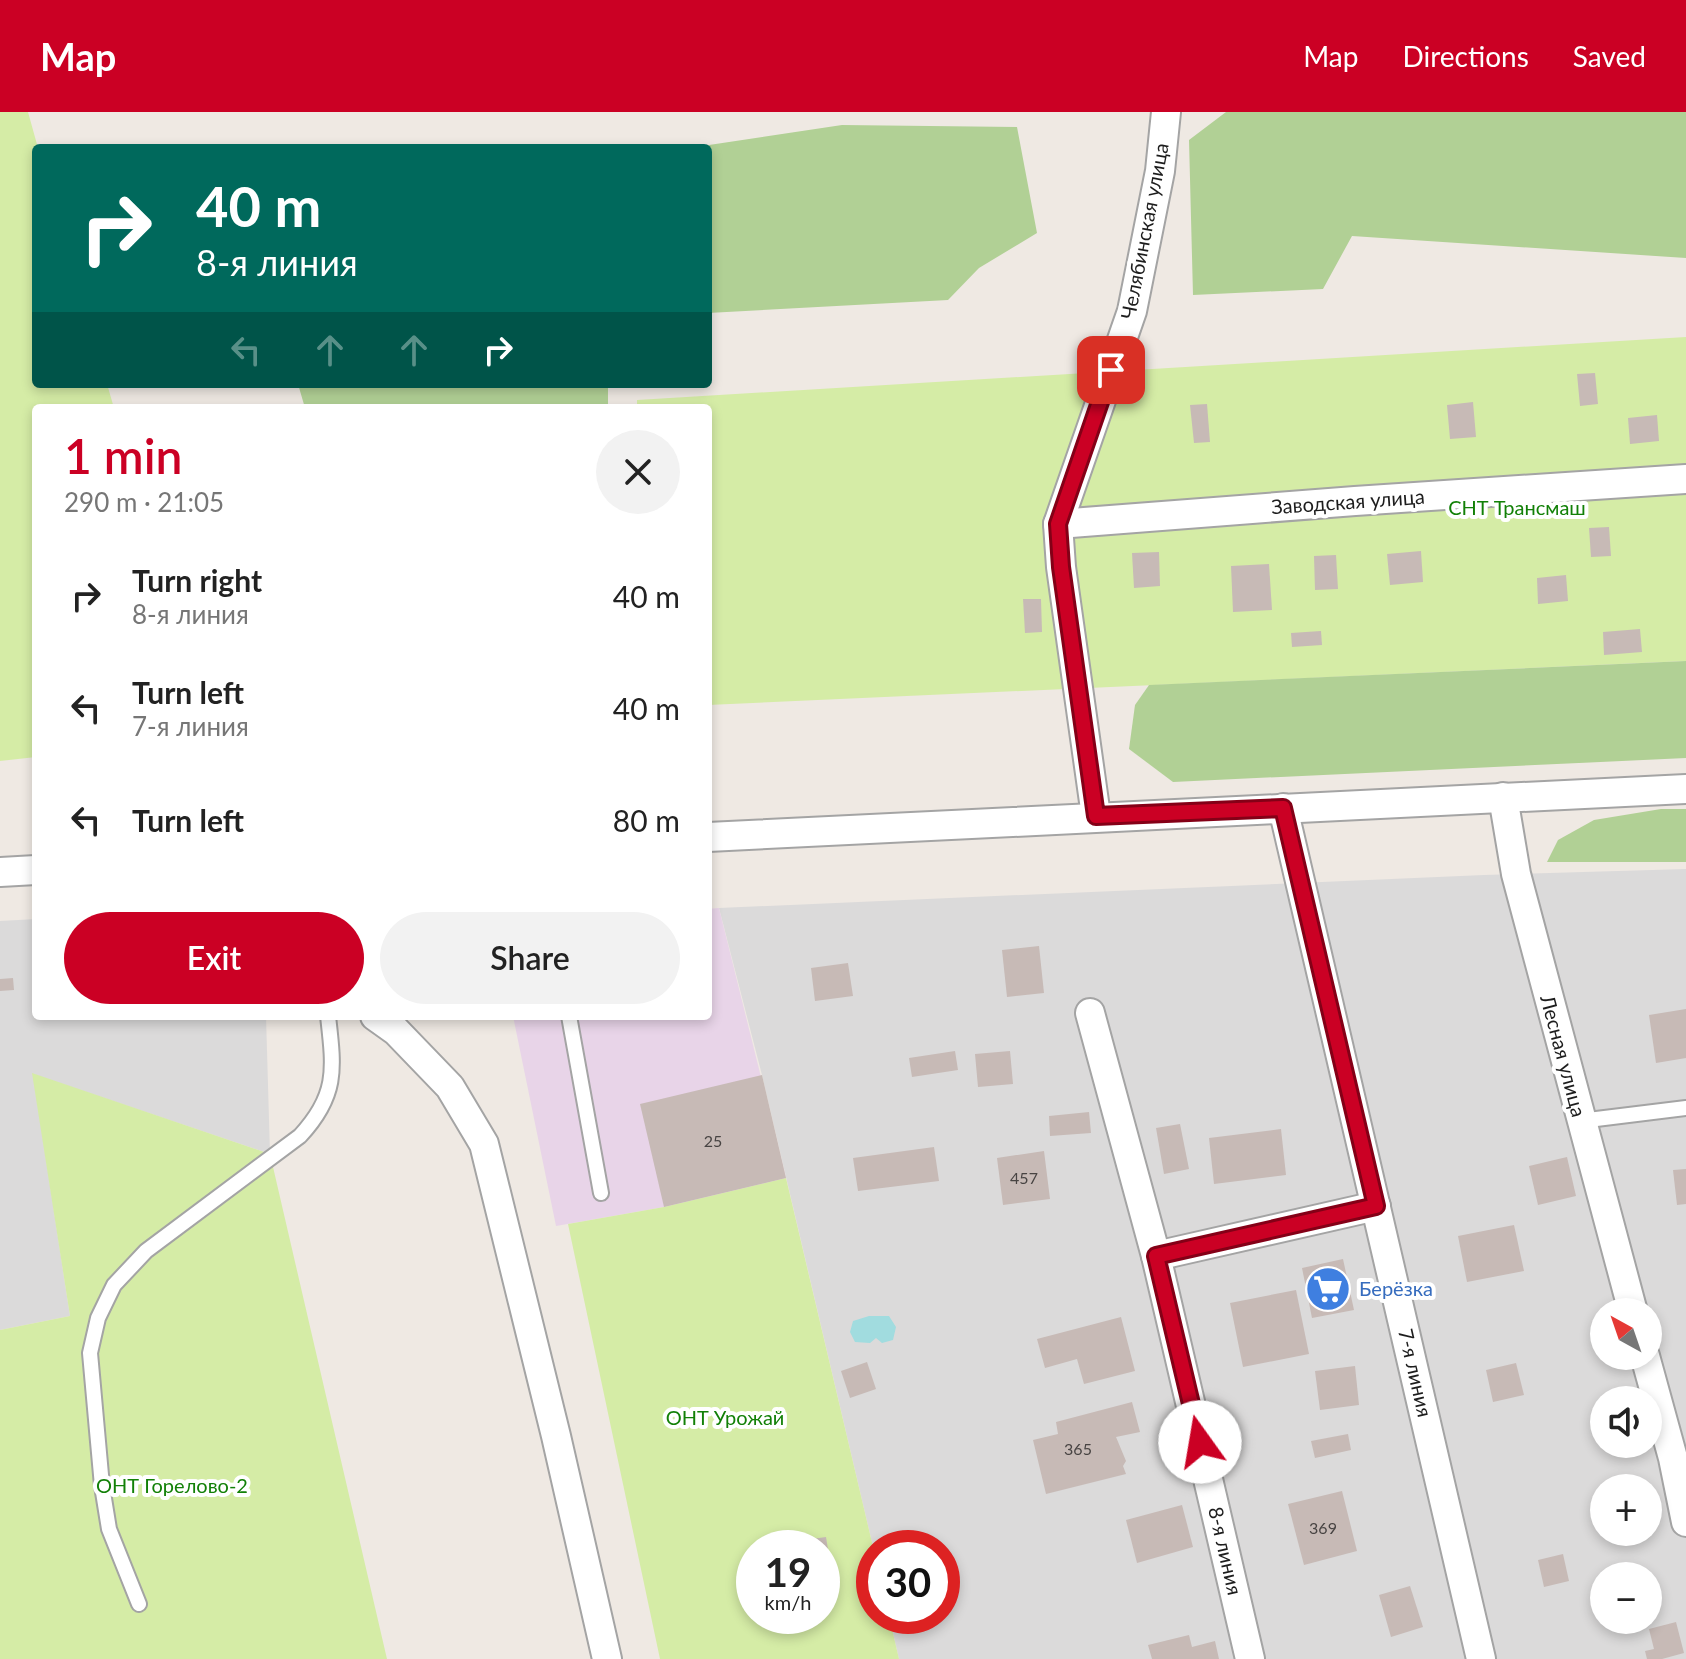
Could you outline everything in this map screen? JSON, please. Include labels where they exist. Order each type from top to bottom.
[{"type":"street","name":"Челябинская улица","points":[[1096,816],[1061,567],[1058,524],[1132,311],[1160,171],[1166,112]]},
{"type":"street","name":"Заводская улица","points":[[1058,524],[1686,479]]},
{"type":"street","points":[[712,837],[1686,789]]},
{"type":"street","name":"Лесная улица","points":[[1503,797],[1516,874],[1629,1298]]},
{"type":"street","name":"7-я линия","points":[[1283,808],[1481,1659]]},
{"type":"street","points":[[0,872],[32,870]]},
{"type":"street","name":"8-я линия","points":[[1090,1013],[1156,1256],[1250,1659]]},
{"type":"street","points":[[381,1020],[396,1031],[450,1087],[484,1144],[607,1659]]},
{"type":"street","points":[[1156,1256],[1376,1206]]},
{"type":"street","points":[[1650,1370],[1680,1457],[1686,1522]]},
{"type":"lane","points":[[139,1604],[109,1529],[102,1486],[90,1353],[98,1318],[114,1285],[146,1251],[300,1136],[319,1115],[329,1091],[332,1056],[328,1020]]},
{"type":"lane","points":[[570,1020],[601,1193]]},
{"type":"lane","points":[[1580,1121],[1686,1108]]},
{"type":"shaded area","points":[[1686,869],[1686,1659],[899,1659],[893,1634],[960,1634],[960,1530],[869,1530],[762,1075],[719,908]]},
{"type":"shaded area","points":[[719,908],[786,1178],[664,1207],[556,1226],[514,1020],[712,1020],[712,909]]},
{"type":"shaded area","points":[[32,919],[32,1020],[266,1020],[270,1154],[33,1074],[70,1316],[0,1330],[0,921]]},
{"type":"green space","points":[[0,112],[28,112],[37,144],[32,144],[32,388],[108,388],[113,404],[32,404],[32,757],[0,761]]},
{"type":"green space","points":[[1226,112],[1686,112],[1686,258],[1352,236],[1323,289],[1193,295],[1189,140]]},
{"type":"green space","points":[[842,125],[1017,127],[1037,233],[979,268],[948,300],[712,313],[712,145]]},
{"type":"green space","name":"СНТ Трансмаш","points":[[1686,337],[1686,661],[712,705],[712,404],[637,404],[637,400]]},
{"type":"green space","points":[[299,388],[608,388],[608,404],[304,404]]},
{"type":"green space","points":[[1686,661],[1686,758],[1173,782],[1129,749],[1135,705],[1149,685]]},
{"type":"green space","points":[[1661,809],[1686,809],[1686,862],[1547,862],[1558,840],[1594,820]]},
{"type":"green space","name":"ОНТ Горелово-2","points":[[32,1073],[270,1154],[387,1659],[0,1659],[0,1330],[70,1316]]},
{"type":"green space","name":"ОНТ Урожай","points":[[786,1178],[869,1530],[856,1530],[856,1634],[893,1634],[899,1659],[660,1659],[568,1224],[664,1207]]},
{"type":"water","points":[[869,1316],[889,1316],[896,1327],[893,1340],[882,1343],[876,1338],[870,1343],[855,1342],[850,1332],[853,1321]]},
{"type":"building","points":[[1595,373],[1598,404],[1580,406],[1577,374]]},
{"type":"building","points":[[1473,402],[1476,437],[1450,439],[1447,405]]},
{"type":"building","points":[[1207,404],[1210,442],[1194,443],[1190,405]]},
{"type":"building","points":[[1657,415],[1659,441],[1630,444],[1628,418]]},
{"type":"building","points":[[1609,527],[1611,556],[1591,557],[1589,528]]},
{"type":"building","points":[[1421,551],[1423,582],[1390,585],[1387,554]]},
{"type":"building","points":[[1159,552],[1160,586],[1134,588],[1132,553]]},
{"type":"building","points":[[1336,555],[1338,589],[1315,590],[1314,556]]},
{"type":"building","points":[[1269,564],[1272,610],[1233,612],[1231,566]]},
{"type":"building","points":[[1566,575],[1568,601],[1538,604],[1537,578]]},
{"type":"building","points":[[1023,599],[1041,599],[1042,632],[1025,633]]},
{"type":"building","points":[[1640,629],[1642,652],[1604,655],[1603,632]]},
{"type":"building","points":[[1321,631],[1322,645],[1292,647],[1291,633]]},
{"type":"building","points":[[1039,946],[1044,993],[1007,997],[1002,950]]},
{"type":"building","points":[[848,963],[853,996],[815,1001],[811,968]]},
{"type":"building","points":[[13,978],[14,990],[0,991],[0,979]]},
{"type":"building","points":[[1686,1009],[1686,1058],[1656,1063],[1649,1015]]},
{"type":"building","points":[[955,1051],[958,1070],[912,1077],[909,1058]]},
{"type":"building","points":[[1010,1051],[1013,1084],[978,1087],[975,1054]]},
{"type":"building","points":[[762,1075],[786,1178],[664,1207],[640,1104]]},
{"type":"building","points":[[1089,1112],[1091,1133],[1050,1136],[1049,1116]]},
{"type":"building","points":[[1180,1124],[1189,1169],[1164,1174],[1156,1128]]},
{"type":"building","points":[[1281,1129],[1286,1175],[1214,1184],[1209,1138]]},
{"type":"building","points":[[934,1147],[939,1181],[858,1191],[853,1158]]},
{"type":"building","points":[[1044,1151],[1050,1199],[1003,1205],[997,1158]]},
{"type":"building","points":[[1567,1157],[1576,1196],[1538,1205],[1529,1166]]},
{"type":"building","points":[[1686,1169],[1686,1204],[1677,1205],[1673,1170]]},
{"type":"building","points":[[1514,1225],[1524,1271],[1467,1282],[1458,1236]]},
{"type":"building","name":"Берёзка","points":[[1343,1259],[1354,1310],[1312,1318],[1302,1268]]},
{"type":"building","points":[[1296,1290],[1309,1354],[1243,1367],[1230,1303]]},
{"type":"building","points":[[1121,1317],[1135,1371],[1084,1384],[1077,1359],[1045,1368],[1037,1339]]},
{"type":"building","points":[[867,1362],[876,1389],[850,1398],[841,1371]]},
{"type":"building","points":[[1516,1363],[1524,1395],[1493,1402],[1486,1370]]},
{"type":"building","points":[[1355,1366],[1359,1405],[1320,1410],[1315,1371]]},
{"type":"building","points":[[1132,1402],[1140,1432],[1116,1437],[1126,1461],[1123,1466],[1126,1474],[1046,1494],[1033,1440],[1058,1434],[1056,1422]]},
{"type":"building","points":[[1348,1434],[1351,1450],[1315,1458],[1311,1441]]},
{"type":"building","points":[[1342,1491],[1357,1551],[1304,1565],[1288,1504]]},
{"type":"building","points":[[1182,1505],[1193,1547],[1137,1563],[1126,1520]]},
{"type":"building","points":[[1563,1554],[1569,1581],[1544,1587],[1538,1560]]},
{"type":"building","points":[[1410,1586],[1423,1627],[1391,1637],[1379,1595]]},
{"type":"building","points":[[1676,1622],[1684,1653],[1662,1659],[1647,1659],[1645,1651],[1654,1649],[1650,1634],[1662,1634],[1662,1626]]},
{"type":"building","points":[[1189,1635],[1192,1647],[1215,1641],[1219,1659],[1152,1659],[1148,1645]]},
{"type":"place","name":"Берёзка","points":[[1328,1289]]},
{"type":"route","points":[[1111,370],[1058,524],[1061,567],[1096,816],[1283,808],[1376,1206],[1156,1256],[1200,1442]]}]
